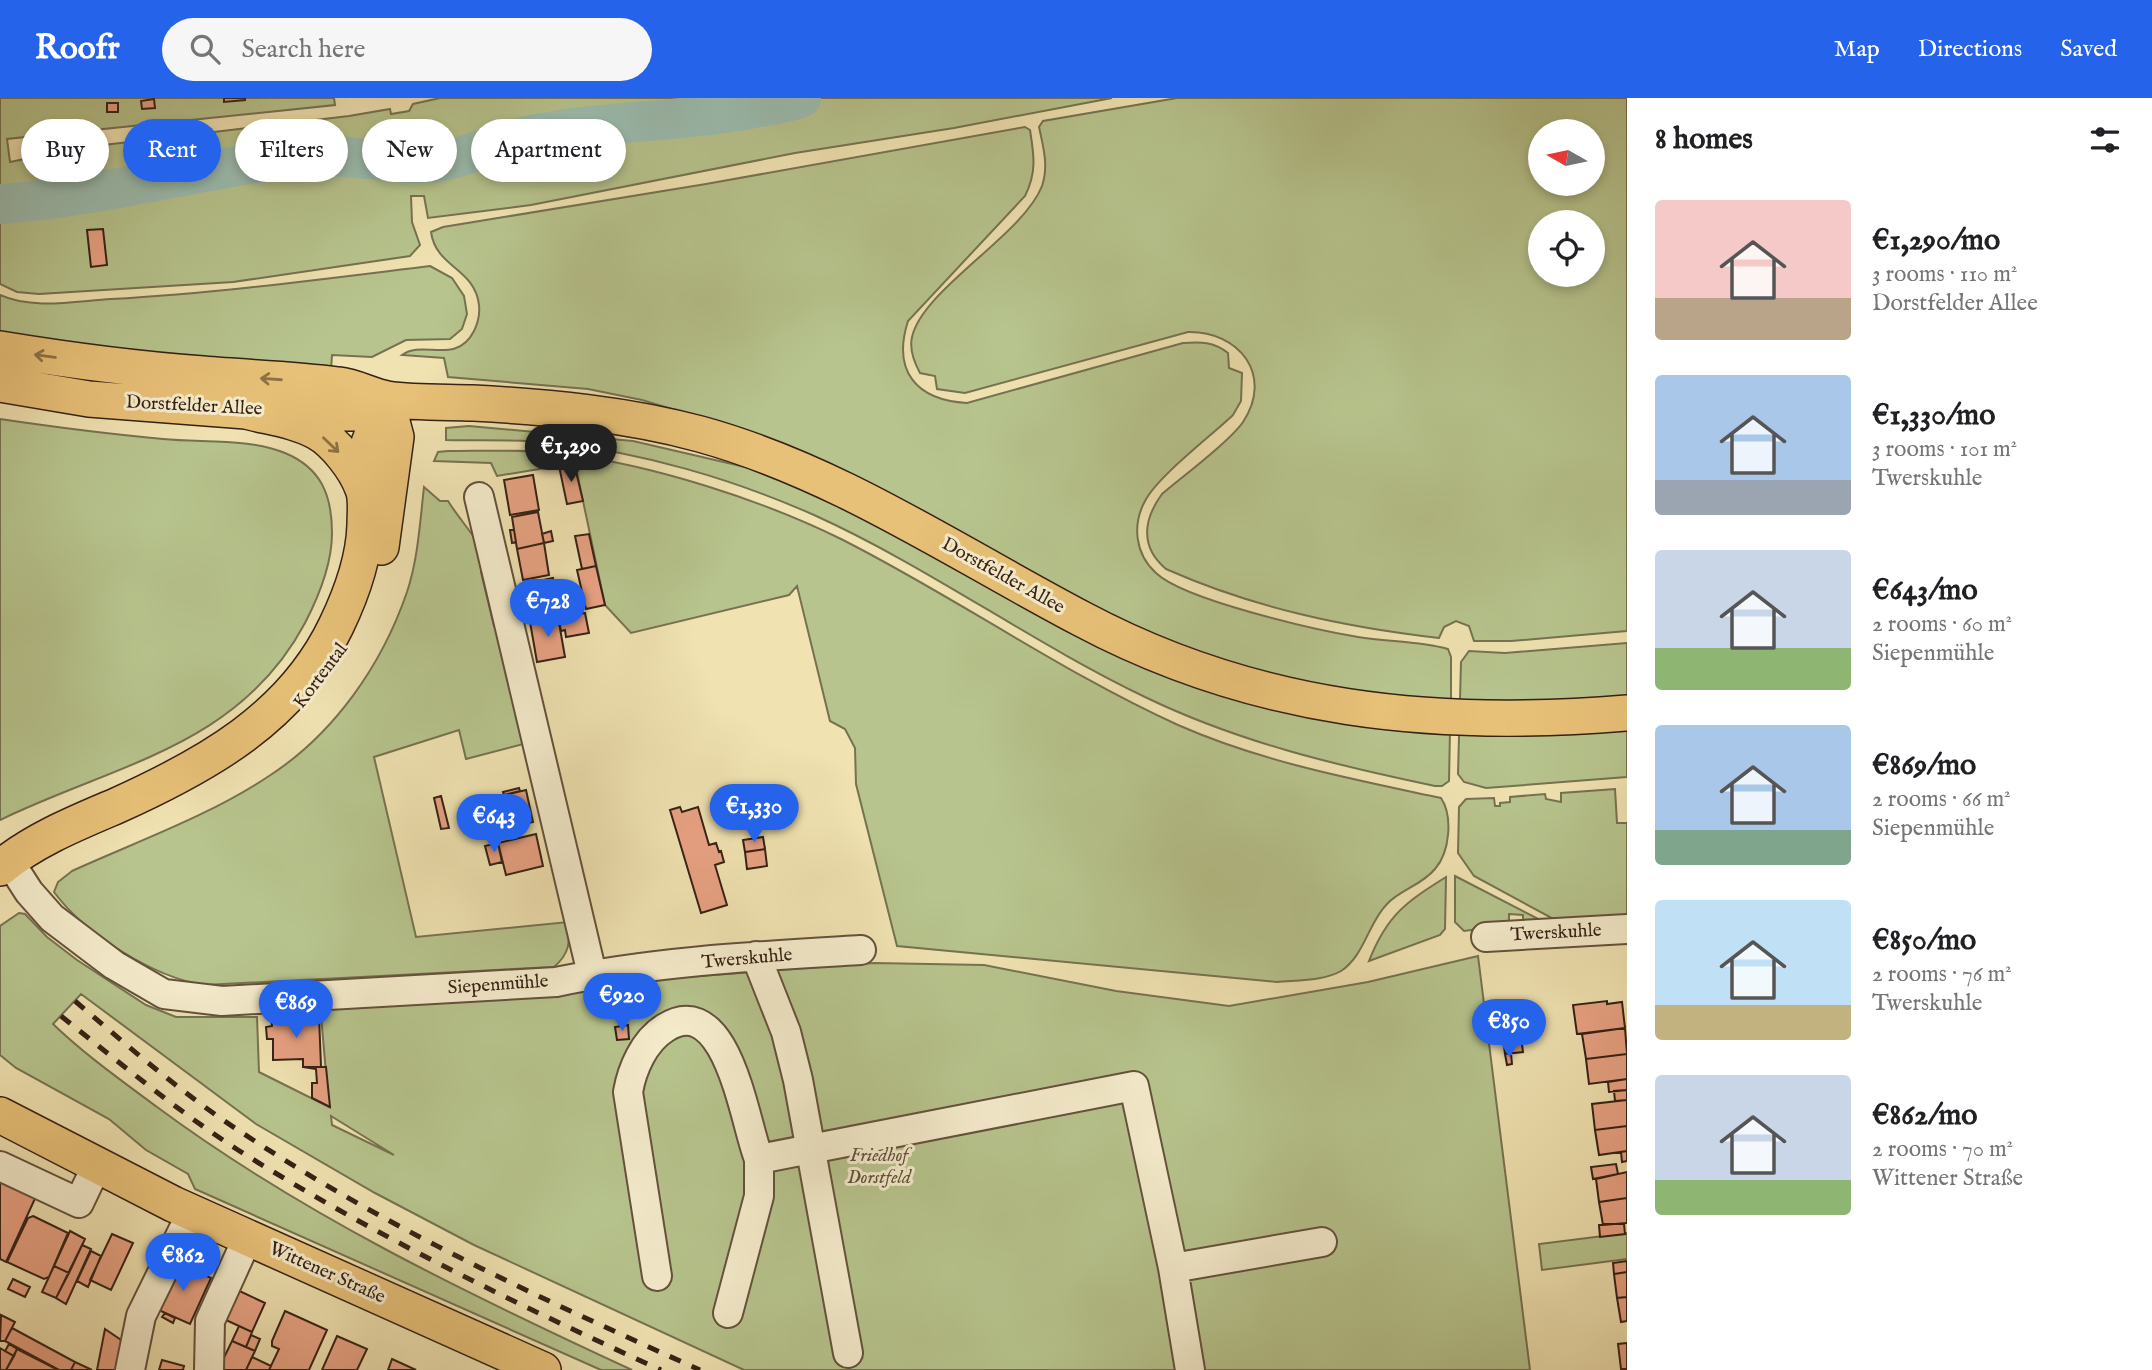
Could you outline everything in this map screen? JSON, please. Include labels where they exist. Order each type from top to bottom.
[{"type":"main road","name":"Dorstfelder Allee","points":[[0,349],[180,372],[341,385],[386,399],[575,410],[643,420],[757,452],[817,475],[1127,642],[1184,666],[1247,687],[1313,703],[1431,717],[1512,719],[1627,713]]},
{"type":"main road","name":"Dorstfelder Allee","points":[[0,384],[89,398],[246,411],[355,413],[386,399]]},
{"type":"main road","name":"Kortental","points":[[7,874],[63,829],[183,774],[238,740],[281,705],[323,650],[346,606],[365,533],[364,491],[369,443],[386,399]]},
{"type":"main road","name":"Kortental","points":[[7,874],[227,767],[298,710],[347,643],[365,608],[376,572],[396,437],[386,399]]},
{"type":"main road","points":[[246,411],[318,432],[348,464],[364,491]]},
{"type":"main road","name":"Wittener Straße","points":[[0,1115],[192,1212],[543,1370]]},
{"type":"street","points":[[479,497],[592,974]]},
{"type":"street","name":"Siepenmühle","points":[[7,874],[29,892],[70,934],[164,994],[189,999],[222,1001],[469,988],[556,982],[592,974]]},
{"type":"street","name":"Twerskuhle","points":[[1486,937],[1627,929]]},
{"type":"street","name":"Twerskuhle","points":[[592,974],[756,956],[861,950]]},
{"type":"street","points":[[756,956],[786,1032],[848,1353]]},
{"type":"street","points":[[657,1276],[628,1092],[636,1063],[658,1033],[680,1022],[691,1022],[718,1041],[732,1065],[759,1159],[759,1196],[728,1314]]},
{"type":"street","points":[[759,1159],[1134,1086],[1173,1268],[1190,1370]]},
{"type":"street","points":[[0,1166],[79,1203],[97,1165]]},
{"type":"street","points":[[130,1370],[141,1316],[192,1212]]},
{"type":"street","points":[[209,1370],[210,1321],[248,1237]]},
{"type":"street","points":[[1173,1268],[1322,1242]]},
{"type":"green space","points":[[0,98],[334,98],[335,105],[200,119],[123,119],[123,127],[109,128],[109,119],[21,119],[21,138],[7,139],[10,162],[21,160],[21,182],[109,182],[109,144],[123,143],[123,182],[221,182],[221,131],[235,129],[235,182],[348,182],[348,119],[324,119],[390,109],[391,114],[409,111],[413,104],[440,98],[1112,98],[954,128],[795,153],[531,205],[428,218],[424,196],[411,196],[412,222],[420,245],[410,256],[233,282],[39,294],[17,292],[0,284]]},
{"type":"green space","points":[[1177,98],[1627,98],[1627,631],[1511,641],[1474,641],[1469,626],[1456,621],[1444,627],[1439,638],[1300,614],[1232,595],[1166,569],[1152,552],[1148,542],[1148,523],[1156,504],[1162,494],[1237,430],[1252,405],[1255,388],[1253,373],[1236,348],[1222,339],[1188,332],[965,393],[937,389],[935,376],[920,373],[918,369],[912,351],[912,337],[920,319],[934,300],[1015,224],[1031,205],[1042,186],[1045,171],[1039,127],[1043,121]]},
{"type":"green space","points":[[1025,127],[1030,130],[1034,163],[1025,196],[908,321],[903,354],[912,380],[934,396],[967,403],[1183,343],[1206,343],[1222,349],[1228,353],[1229,368],[1242,373],[1241,401],[1233,415],[1173,468],[1145,501],[1137,529],[1140,548],[1149,565],[1171,583],[1193,593],[1283,621],[1369,639],[1426,644],[1448,649],[1451,657],[1451,708],[1362,698],[1181,651],[749,432],[642,400],[588,389],[448,377],[444,358],[402,355],[420,349],[449,350],[458,347],[467,341],[477,325],[479,308],[471,283],[447,261],[434,244],[431,232],[443,227],[706,184]]},
{"type":"green space","points":[[430,266],[452,278],[464,296],[467,314],[462,329],[450,339],[406,340],[372,357],[332,355],[331,370],[220,363],[0,336],[0,295],[26,302],[69,303],[310,281]]},
{"type":"green space","points":[[0,419],[143,437],[241,443],[271,448],[297,459],[316,475],[327,495],[332,533],[324,580],[305,623],[278,665],[246,698],[210,725],[171,747],[0,820]]},
{"type":"green space","points":[[469,426],[633,441],[758,470],[820,493],[1071,628],[1450,731],[1449,781],[1442,786],[1435,786],[1361,770],[1251,739],[1180,713],[1103,676],[857,536],[814,515],[751,490],[653,460],[586,447],[526,441],[446,440],[446,428]]},
{"type":"green space","points":[[536,451],[599,459],[670,475],[777,511],[884,561],[1092,682],[1178,725],[1275,759],[1441,798],[1448,824],[1444,853],[1430,875],[1387,904],[1349,964],[1341,971],[1318,978],[1277,982],[897,946],[856,784],[855,748],[845,729],[830,721],[797,586],[789,595],[631,633],[605,605],[575,463],[497,476],[491,463],[434,461],[438,452]]},
{"type":"green space","points":[[424,487],[440,501],[448,501],[488,560],[491,568],[481,572],[494,626],[504,629],[531,742],[466,759],[459,730],[374,757],[416,937],[568,922],[569,942],[563,957],[554,967],[204,985],[163,973],[102,938],[67,908],[54,892],[58,882],[72,871],[198,816],[246,790],[293,759],[335,719],[369,671],[397,619],[414,567]]},
{"type":"green space","points":[[1627,643],[1627,777],[1486,788],[1464,782],[1458,774],[1461,662],[1469,651],[1505,653]]},
{"type":"green space","points":[[1615,789],[1617,823],[1627,823],[1627,919],[1559,922],[1474,876],[1458,853],[1459,807],[1466,799],[1494,798],[1495,806],[1500,806],[1500,803],[1510,802],[1510,797],[1545,794],[1546,799],[1561,802],[1561,793]]},
{"type":"green space","points":[[1455,876],[1546,923],[1523,924],[1523,915],[1509,914],[1509,925],[1464,931],[1455,922]]},
{"type":"green space","points":[[1446,877],[1445,929],[1440,935],[1369,961],[1383,932],[1399,911]]},
{"type":"green space","name":"Friedhof Dorstfeld","points":[[19,913],[25,914],[47,937],[77,960],[146,1005],[176,1017],[257,1017],[259,1072],[329,1107],[320,1004],[874,963],[984,965],[1116,991],[1229,1006],[1368,982],[1478,956],[1530,1370],[744,1370],[474,1245],[375,1193],[256,1124],[81,994],[53,1024],[90,1057],[157,1107],[270,1183],[328,1218],[448,1282],[632,1370],[601,1370],[195,1189],[188,1174],[146,1150],[109,1119],[16,1068],[0,1055],[0,926]],"holes":[[[331,1116],[394,1155],[332,1125]]]},
{"type":"green space","points":[[1627,1233],[1627,1259],[1542,1270],[1539,1244]]},
{"type":"building","points":[[224,98],[245,98],[245,100],[224,102]]},
{"type":"building","points":[[154,99],[155,108],[142,109],[141,101]]},
{"type":"building","points":[[107,103],[118,103],[118,112],[107,112]]},
{"type":"building","points":[[103,229],[107,265],[91,267],[87,230]]},
{"type":"building","points":[[574,463],[583,501],[567,504],[559,466]]},
{"type":"building","points":[[533,475],[539,510],[510,515],[504,480]]},
{"type":"building","points":[[538,512],[544,543],[517,549],[512,517]]},
{"type":"building","points":[[510,530],[514,530],[516,542],[512,543]]},
{"type":"building","points":[[551,531],[553,541],[544,543],[542,534]]},
{"type":"building","points":[[589,534],[596,566],[582,569],[575,536]]},
{"type":"building","points":[[544,543],[549,575],[523,580],[517,549]]},
{"type":"building","points":[[596,566],[605,605],[586,609],[577,570]]},
{"type":"building","points":[[553,578],[559,614],[530,620],[523,584]]},
{"type":"building","points":[[585,613],[589,633],[566,637],[565,630],[561,631],[558,617]]},
{"type":"building","points":[[558,617],[565,657],[537,662],[530,622]]},
{"type":"building","points":[[519,788],[520,791],[504,795],[503,792]]},
{"type":"building","points":[[526,790],[533,822],[495,831],[487,799]]},
{"type":"building","points":[[441,796],[449,828],[441,829],[434,798]]},
{"type":"building","points":[[680,807],[682,812],[698,807],[709,845],[716,843],[719,852],[721,851],[724,862],[715,865],[727,905],[701,913],[670,810]]},
{"type":"building","points":[[492,818],[495,831],[473,836],[470,823]]},
{"type":"building","points":[[536,834],[543,866],[506,875],[498,843]]},
{"type":"building","points":[[763,837],[765,849],[745,852],[743,840]]},
{"type":"building","points":[[498,843],[502,862],[490,865],[485,846]]},
{"type":"building","points":[[765,849],[767,866],[747,869],[745,852]]},
{"type":"building","points":[[1607,1001],[1607,1004],[1622,1002],[1625,1028],[1577,1034],[1573,1005]]},
{"type":"building","points":[[319,1016],[321,1067],[303,1067],[303,1059],[273,1060],[273,1039],[267,1039],[266,1027],[272,1026],[271,1018]]},
{"type":"building","points":[[628,1025],[629,1039],[617,1040],[615,1027]]},
{"type":"building","points":[[1625,1028],[1627,1054],[1586,1059],[1582,1034]]},
{"type":"building","points":[[1520,1029],[1523,1052],[1505,1054],[1502,1031]]},
{"type":"building","points":[[1505,1054],[1511,1054],[1512,1064],[1507,1065]]},
{"type":"building","points":[[1627,1054],[1627,1079],[1589,1084],[1586,1059]]},
{"type":"building","points":[[303,1067],[326,1067],[330,1107],[312,1098],[312,1083],[317,1083],[316,1069]]},
{"type":"building","points":[[1627,1079],[1627,1090],[1609,1092],[1608,1082]]},
{"type":"building","points":[[1627,1090],[1627,1100],[1615,1101],[1614,1091]]},
{"type":"building","points":[[1627,1100],[1627,1126],[1595,1130],[1592,1104]]},
{"type":"building","points":[[1627,1126],[1627,1151],[1599,1155],[1595,1130]]},
{"type":"building","points":[[1627,1151],[1627,1161],[1622,1162],[1621,1152]]},
{"type":"building","points":[[1616,1164],[1618,1174],[1593,1179],[1591,1167]]},
{"type":"building","points":[[1627,1172],[1627,1198],[1599,1202],[1596,1179]]},
{"type":"building","points":[[0,1175],[38,1192],[6,1262],[0,1259]]},
{"type":"building","points":[[1627,1198],[1627,1223],[1603,1225],[1599,1202]]},
{"type":"building","points":[[33,1216],[68,1233],[49,1277],[44,1279],[7,1262],[28,1218]]},
{"type":"building","points":[[1624,1224],[1625,1234],[1600,1237],[1599,1225]]},
{"type":"building","points":[[70,1231],[85,1239],[69,1273],[54,1266]]},
{"type":"building","points":[[112,1234],[133,1243],[111,1290],[90,1280]]},
{"type":"building","points":[[82,1245],[91,1249],[66,1304],[56,1298]]},
{"type":"building","points":[[91,1251],[101,1256],[88,1287],[77,1281]]},
{"type":"building","points":[[1627,1261],[1627,1272],[1614,1274],[1613,1263]]},
{"type":"building","points":[[176,1262],[211,1278],[190,1324],[154,1308]]},
{"type":"building","points":[[54,1266],[69,1273],[56,1298],[42,1292]]},
{"type":"building","points":[[1627,1272],[1627,1297],[1617,1298],[1614,1274]]},
{"type":"building","points":[[13,1279],[30,1287],[25,1297],[8,1289]]},
{"type":"building","points":[[231,1287],[265,1303],[252,1332],[217,1316]]},
{"type":"building","points":[[1627,1297],[1627,1321],[1621,1322],[1617,1298]]},
{"type":"building","points":[[285,1311],[327,1330],[309,1370],[269,1370],[279,1349],[272,1346],[272,1341]]},
{"type":"building","points":[[165,1313],[175,1318],[173,1323],[162,1317]]},
{"type":"building","points":[[1,1315],[15,1322],[5,1341],[0,1341]]},
{"type":"building","points":[[239,1326],[252,1332],[246,1347],[232,1341]]},
{"type":"building","points":[[12,1328],[75,1362],[71,1370],[59,1370],[5,1341]]},
{"type":"building","points":[[105,1329],[124,1342],[118,1370],[97,1370]]},
{"type":"building","points":[[251,1335],[260,1339],[255,1351],[246,1347]]},
{"type":"building","points":[[337,1336],[367,1349],[357,1370],[322,1370]]},
{"type":"building","points":[[232,1341],[255,1351],[246,1370],[218,1370]]},
{"type":"building","points":[[1627,1343],[1627,1369],[1621,1369],[1618,1344]]},
{"type":"building","points":[[9,1344],[17,1349],[14,1356],[5,1351]]},
{"type":"building","points":[[0,1348],[14,1356],[6,1370],[0,1370]]},
{"type":"building","points":[[17,1349],[58,1370],[6,1370]]},
{"type":"building","points":[[252,1357],[271,1366],[269,1370],[246,1370]]},
{"type":"building","points":[[392,1359],[416,1370],[388,1370]]},
{"type":"building","points":[[162,1360],[184,1366],[183,1370],[159,1370]]},
{"type":"building","points":[[75,1362],[92,1370],[71,1370]]},
{"type":"waterway","points":[[0,204],[77,195],[304,157],[333,156],[405,163],[434,162],[514,139],[555,131],[722,114],[801,98]]},
{"type":"railway","points":[[75,1001],[196,1100],[293,1165],[464,1260],[700,1370]]},
{"type":"railway","points":[[61,1016],[192,1119],[289,1181],[446,1267],[661,1370]]}]
